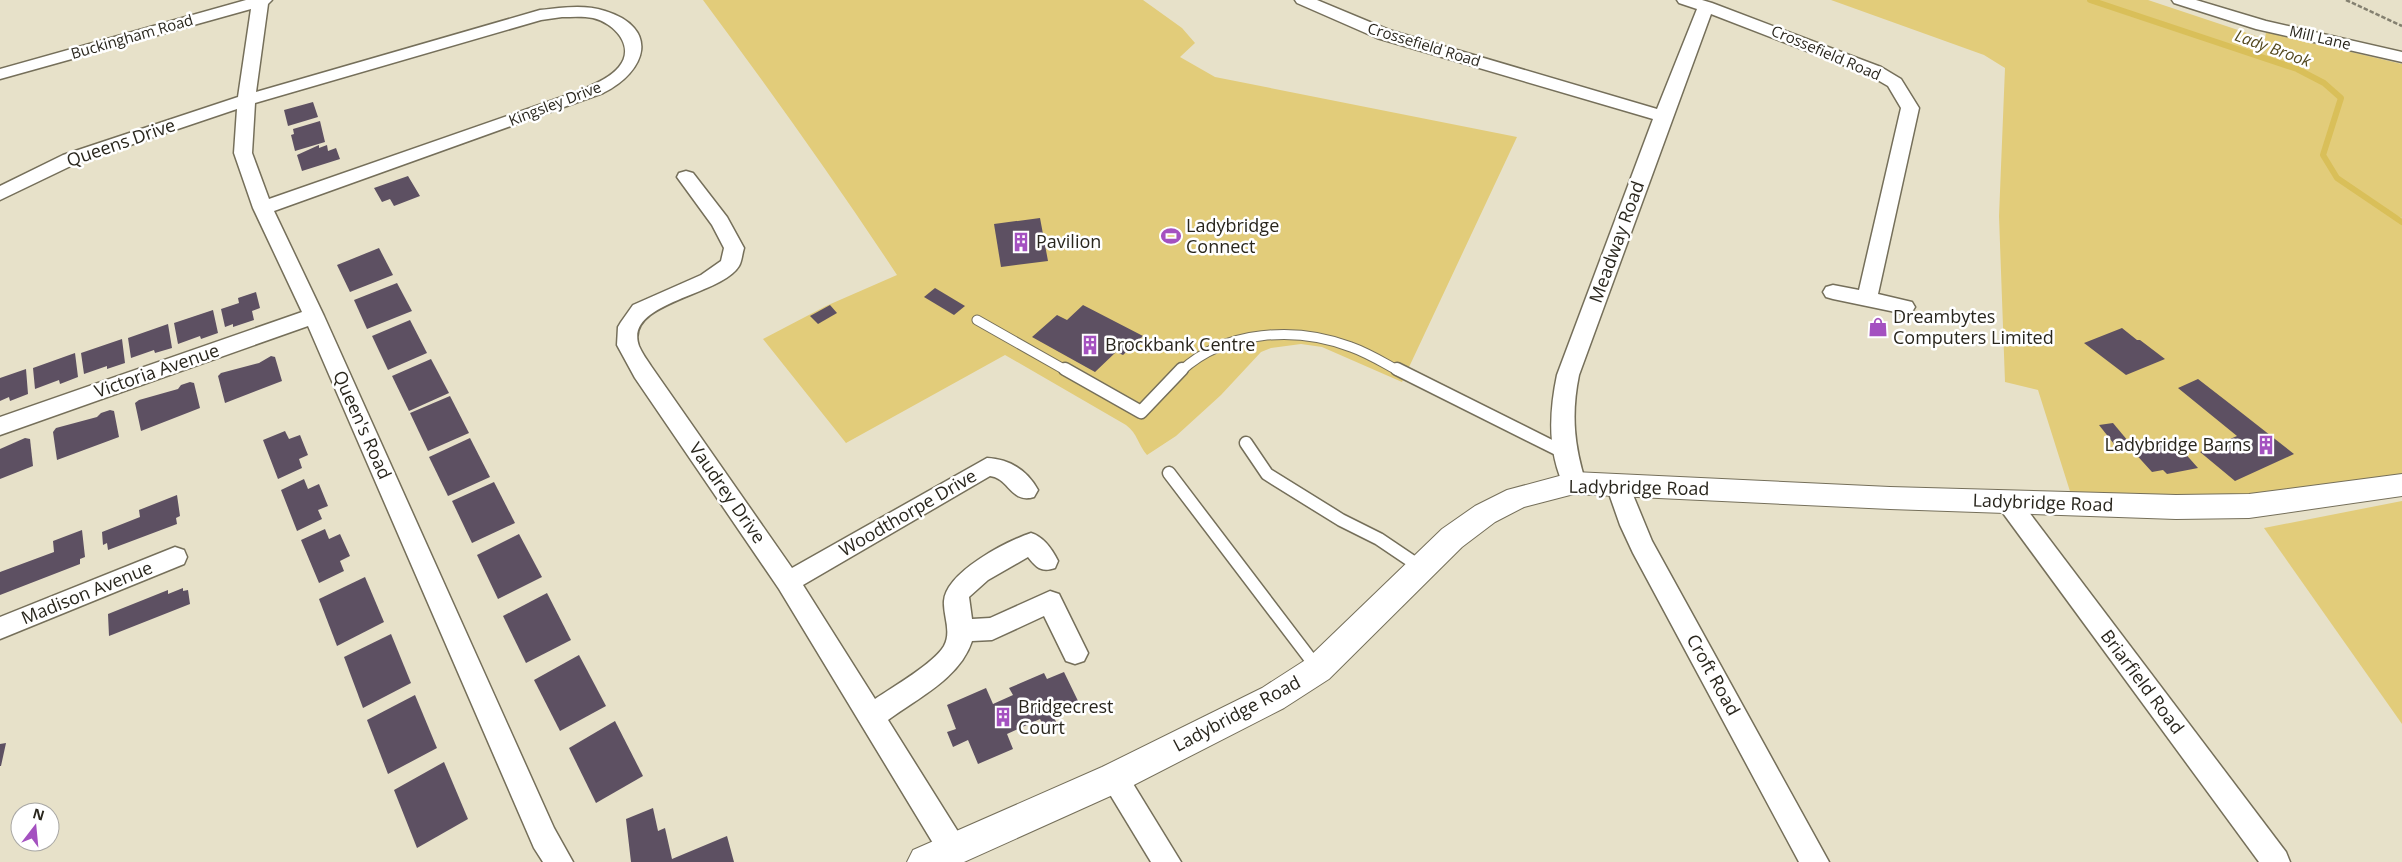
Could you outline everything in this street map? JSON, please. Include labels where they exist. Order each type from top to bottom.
[{"type":"street","name":"Buckingham Road","points":[[0,74],[261,0]]},
{"type":"street","name":"Queen's Road","points":[[261,0],[246,100],[243,153],[263,208],[314,316],[546,850],[559,862]]},
{"type":"street","name":"Crossefield Road","points":[[1303,0],[1383,34],[1664,116]]},
{"type":"street","name":"Crossefield Road","points":[[1685,0],[1706,6],[1875,71],[1895,83],[1910,108],[1867,299]]},
{"type":"street","name":"Mill Lane","points":[[2180,0],[2259,24],[2402,57]]},
{"type":"street","name":"Meadway Road","points":[[1574,483],[1561,431],[1561,416],[1568,375],[1706,6]]},
{"type":"street","name":"Kingsley Drive","points":[[246,100],[540,15],[572,11],[598,14],[617,22],[631,35],[634,49],[629,65],[613,81],[585,95],[263,208]]},
{"type":"street","name":"Queens Drive","points":[[0,194],[70,158],[246,100]]},
{"type":"street","name":"Vaudrey Drive","points":[[686,177],[720,222],[734,248],[730,264],[708,280],[640,310],[628,327],[628,345],[643,372],[788,582],[870,718],[952,848]]},
{"type":"street","points":[[1833,292],[1905,307]]},
{"type":"street","name":"Victoria Avenue","points":[[0,426],[314,316]]},
{"type":"street","name":"Woodthorpe Drive","points":[[788,582],[987,467],[1002,468],[1026,490]]},
{"type":"street","name":"Ladybridge Road","points":[[925,862],[952,848],[1114,778],[1274,698],[1318,668],[1452,538],[1486,514],[1517,498],[1574,483],[2008,502],[2176,507],[2249,506],[2402,485]]},
{"type":"street","name":"Croft Road","points":[[1618,485],[1632,525],[1642,546],[1815,862]]},
{"type":"street","name":"Briarfield Road","points":[[2008,502],[2276,862]]},
{"type":"street","points":[[870,718],[945,664],[955,654],[960,643],[960,622],[956,604],[958,593],[966,582],[1031,543],[1046,561]]},
{"type":"street","name":"Madison Avenue","points":[[0,628],[175,557]]},
{"type":"street","points":[[959,630],[992,629],[1050,602],[1076,653]]},
{"type":"street","points":[[1114,778],[1167,862]]},
{"type":"lane","points":[[977,320],[1141,412],[1194,358],[1217,347],[1266,334],[1286,333],[1321,338],[1352,348],[1565,453]]},
{"type":"lane","points":[[1246,443],[1268,474],[1341,520],[1379,539],[1422,568]]},
{"type":"lane","points":[[1170,472],[1318,668]]},
{"type":"path","points":[[2346,0],[2402,26]]},
{"type":"shaded area","name":"Ladybridge Connect","points":[[703,0],[1143,0],[1182,28],[1195,43],[1180,57],[1215,77],[1517,137],[1402,382],[1322,347],[1301,344],[1271,348],[1261,352],[1221,395],[1176,436],[1147,455],[1133,432],[1126,425],[1005,355],[846,443],[763,339],[826,306],[897,275],[802,136]]},
{"type":"shaded area","points":[[1831,0],[2148,0],[2265,39],[2266,32],[2402,64],[2402,218],[2381,209],[2402,222],[2402,485],[2331,496],[2074,504],[2038,390],[2005,382],[1999,216],[2005,68],[1984,55]]},
{"type":"shaded area","points":[[2402,501],[2402,724],[2264,528]]},
{"type":"building","points":[[313,102],[318,117],[288,126],[284,110]]},
{"type":"building","points":[[320,121],[325,142],[295,151],[291,135],[294,134],[293,129]]},
{"type":"building","points":[[319,145],[319,148],[327,145],[328,151],[336,148],[340,159],[302,171],[297,155]]},
{"type":"building","points":[[408,176],[420,196],[394,206],[390,199],[382,202],[374,188]]},
{"type":"building","name":"Pavilion","points":[[1040,218],[1048,261],[1001,267],[994,224]]},
{"type":"building","points":[[379,248],[393,275],[350,292],[337,265]]},
{"type":"building","points":[[397,283],[412,311],[367,329],[354,300]]},
{"type":"building","points":[[935,288],[965,306],[954,315],[924,297]]},
{"type":"building","points":[[256,292],[260,308],[252,311],[254,320],[233,327],[233,324],[225,327],[221,309],[239,303],[238,298]]},
{"type":"building","points":[[830,305],[837,313],[818,324],[810,316]]},
{"type":"building","name":"Brockbank Centre","points":[[1083,305],[1143,336],[1123,355],[1116,352],[1095,372],[1032,337],[1057,315],[1067,320]]},
{"type":"building","points":[[213,310],[218,333],[201,339],[200,336],[178,344],[174,323]]},
{"type":"building","points":[[410,320],[427,353],[388,370],[372,336]]},
{"type":"building","points":[[168,324],[172,348],[155,353],[154,350],[131,358],[128,338]]},
{"type":"building","points":[[2122,328],[2165,359],[2126,375],[2084,343]]},
{"type":"building","points":[[122,339],[125,363],[107,369],[107,366],[84,374],[81,353]]},
{"type":"building","points":[[75,353],[78,377],[60,384],[59,380],[35,389],[33,368]]},
{"type":"building","points":[[271,356],[275,357],[282,381],[225,403],[218,376],[221,373],[259,363]]},
{"type":"building","points":[[431,359],[449,393],[409,411],[392,376]]},
{"type":"building","points":[[26,369],[28,394],[10,401],[9,397],[0,401],[0,378]]},
{"type":"building","points":[[2198,379],[2294,454],[2235,481],[2200,452],[2237,436],[2178,388]]},
{"type":"building","points":[[190,382],[194,383],[200,408],[141,431],[135,403],[139,400],[178,389],[181,385]]},
{"type":"building","points":[[450,396],[469,433],[428,451],[410,413]]},
{"type":"building","points":[[110,410],[114,411],[119,437],[57,460],[53,432],[56,428],[97,417],[101,413]]},
{"type":"building","points":[[2113,423],[2128,441],[2114,444],[2099,425]]},
{"type":"building","points":[[285,431],[289,439],[300,435],[308,455],[299,459],[302,468],[278,479],[263,440]]},
{"type":"building","points":[[25,438],[30,439],[33,466],[0,479],[0,449]]},
{"type":"building","points":[[470,438],[490,477],[448,496],[429,457]]},
{"type":"building","points":[[2175,442],[2198,468],[2167,474],[2163,470],[2152,472],[2132,450]]},
{"type":"building","points":[[304,479],[308,489],[319,484],[328,506],[318,510],[322,519],[297,531],[281,490]]},
{"type":"building","points":[[494,482],[515,523],[472,543],[452,501]]},
{"type":"building","points":[[177,495],[180,516],[176,518],[177,524],[108,550],[107,543],[103,545],[102,532],[140,517],[139,510]]},
{"type":"building","points":[[325,529],[329,539],[340,534],[350,556],[340,561],[344,571],[319,583],[301,540]]},
{"type":"building","points":[[82,530],[85,557],[80,559],[80,564],[0,595],[0,572],[54,552],[53,541]]},
{"type":"building","points":[[519,534],[542,577],[498,599],[477,555]]},
{"type":"building","points":[[365,577],[384,622],[337,646],[319,599]]},
{"type":"building","points":[[183,588],[183,591],[188,590],[190,604],[109,636],[108,614],[168,590],[168,594]]},
{"type":"building","points":[[547,593],[571,640],[526,663],[503,616]]},
{"type":"building","points":[[391,634],[411,683],[363,708],[344,657]]},
{"type":"building","points":[[579,655],[606,706],[560,731],[534,680]]},
{"type":"building","name":"Bridgecrest Court","points":[[1064,672],[1079,703],[1053,715],[1057,724],[1045,729],[1040,719],[1007,734],[1013,749],[978,764],[968,740],[953,747],[947,732],[956,729],[947,705],[986,688],[993,704],[1013,695],[1009,688],[1044,673],[1047,679]]},
{"type":"building","points":[[415,695],[437,748],[388,774],[367,720]]},
{"type":"building","points":[[615,721],[643,776],[596,803],[569,748]]},
{"type":"building","points":[[6,743],[1,766],[0,766],[0,744]]},
{"type":"building","points":[[444,762],[468,819],[417,848],[394,790]]},
{"type":"building","points":[[653,808],[658,831],[665,828],[672,859],[727,836],[734,862],[631,862],[626,819]]},
{"type":"waterway","name":"Lady Brook","points":[[2090,0],[2297,69],[2324,83],[2341,98],[2323,155],[2337,178],[2402,222]]},
{"type":"place","name":"Ladybridge Connect","points":[[1171,236]]},
{"type":"place","name":"Pavilion","points":[[1021,242]]},
{"type":"place","name":"Dreambytes Computers Limited","points":[[1878,327]]},
{"type":"place","name":"Brockbank Centre","points":[[1090,345]]},
{"type":"place","name":"Ladybridge Barns","points":[[2266,445]]},
{"type":"place","name":"Bridgecrest Court","points":[[1003,717]]}]
